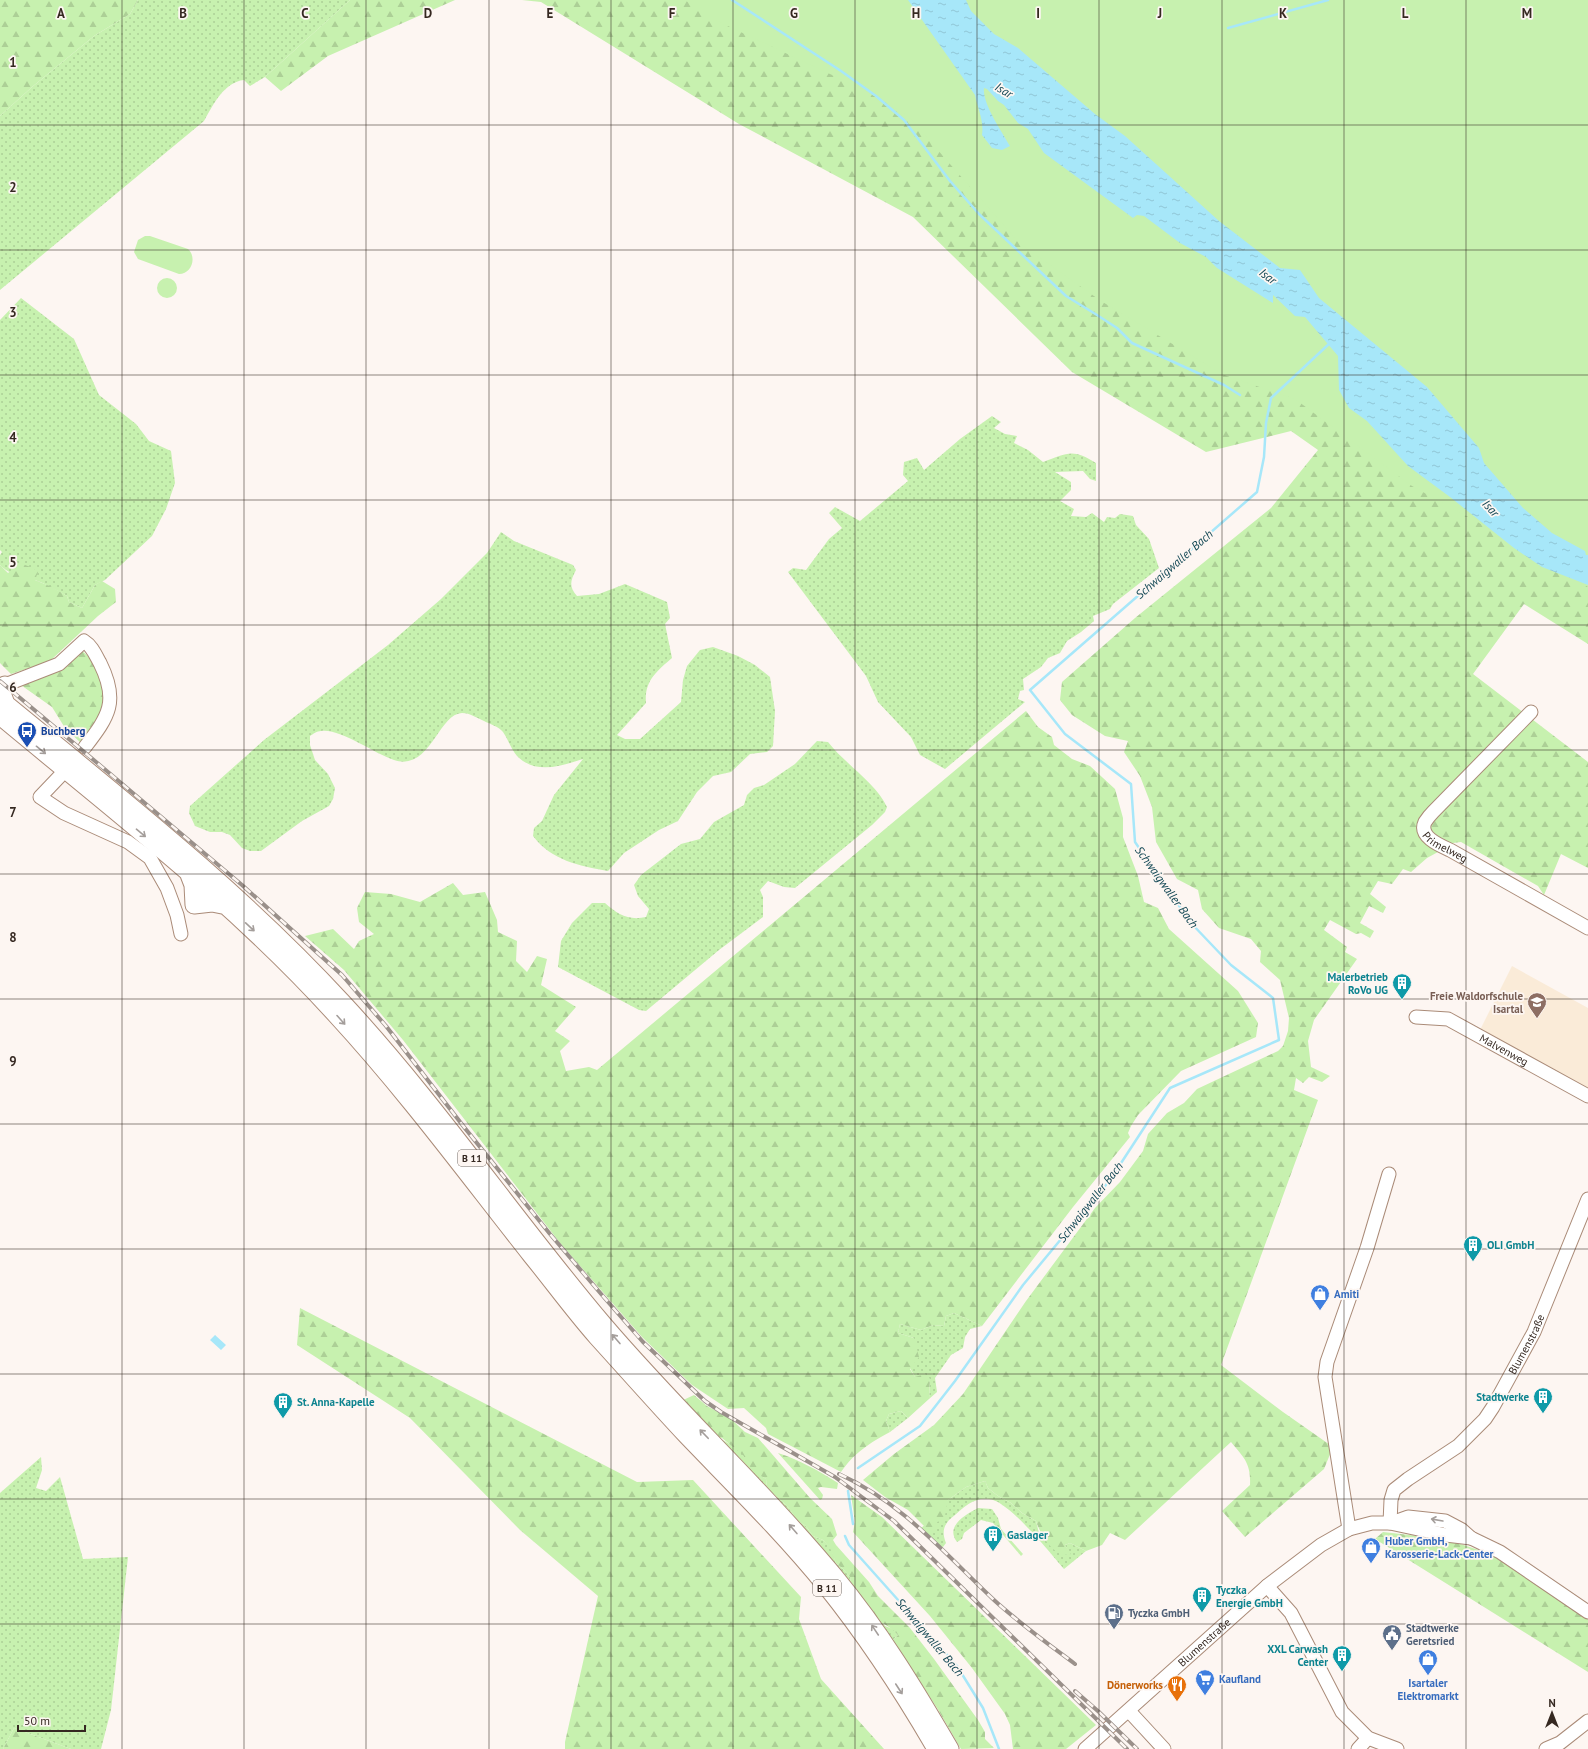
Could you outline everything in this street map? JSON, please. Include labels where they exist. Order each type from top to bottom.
[{"type":"main road","name":"B 11","points":[[2,698],[188,872],[227,906],[283,959],[334,1012],[391,1077],[593,1333],[656,1403],[772,1523],[826,1586],[868,1642],[919,1719],[936,1749]]},
{"type":"main road","name":"B 11","points":[[2,698],[199,864],[289,947],[343,1002],[400,1066],[554,1265],[604,1325],[656,1384],[777,1510],[837,1579],[868,1619],[893,1656],[950,1749]]},
{"type":"main road","points":[[188,872],[193,885],[194,905],[212,903],[227,906]]},
{"type":"street","points":[[2,698],[59,664],[84,641],[90,645],[107,676],[111,694],[108,711],[102,725],[86,747]]},
{"type":"street","name":"Primelweg","points":[[1530,712],[1433,812],[1425,823],[1425,830],[1433,842],[1450,850],[1588,928]]},
{"type":"street","points":[[60,776],[40,797],[64,813],[128,842],[150,858],[167,888],[177,915],[181,934]]},
{"type":"street","points":[[177,915],[194,905]]},
{"type":"street","name":"Malvenweg","points":[[1416,1017],[1448,1019],[1588,1096]]},
{"type":"street","points":[[1348,1529],[1330,1414],[1326,1373],[1327,1362],[1367,1248],[1389,1174]]},
{"type":"street","name":"Blumenstraße","points":[[1085,1749],[1268,1586],[1321,1545],[1348,1529],[1372,1523],[1390,1523],[1391,1500],[1394,1490],[1458,1446],[1485,1419],[1494,1407],[1534,1332],[1588,1199]]},
{"type":"street","points":[[1390,1523],[1471,1538],[1500,1552],[1588,1612]]},
{"type":"street","points":[[1268,1586],[1291,1613],[1342,1712],[1368,1738],[1397,1749]]},
{"type":"street","points":[[1129,1711],[1164,1749]]},
{"type":"street","points":[[1546,1749],[1560,1743],[1588,1721]]},
{"type":"street","points":[[1358,1749],[1368,1738]]},
{"type":"shaded area","name":"Freie Waldorfschule Isartal","points":[[1512,966],[1588,1008],[1588,1089],[1480,1030]]},
{"type":"green space","points":[[0,0],[138,0],[130,14],[94,36],[32,87],[0,116]]},
{"type":"green space","points":[[138,0],[350,0],[265,77],[250,86],[244,80],[231,85],[220,95],[204,121],[0,290],[0,116],[32,87],[94,36],[130,14]]},
{"type":"green space","points":[[350,0],[455,0],[328,56],[281,91],[265,77]]},
{"type":"green space","points":[[522,0],[908,0],[1588,585],[1588,644],[1524,604],[1473,674],[1588,762],[1588,868],[1561,854],[1544,895],[1538,886],[1461,842],[1445,844],[1438,852],[1427,858],[1411,872],[1403,869],[1392,884],[1378,881],[1370,894],[1386,907],[1383,913],[1369,906],[1360,923],[1374,931],[1370,938],[1361,933],[1356,934],[1330,920],[1324,930],[1347,947],[1345,952],[1357,959],[1314,1020],[1308,1041],[1311,1067],[1330,1076],[1322,1082],[1309,1077],[1303,1083],[1296,1078],[1294,1090],[1318,1100],[1221,1365],[1283,1412],[1333,1447],[1324,1469],[1245,1537],[1222,1511],[1250,1485],[1249,1471],[1246,1461],[1231,1442],[1125,1540],[1110,1533],[1102,1545],[1086,1551],[1070,1543],[1065,1545],[1071,1554],[1065,1555],[1059,1553],[1049,1544],[1044,1538],[1036,1521],[1022,1513],[1011,1503],[998,1496],[988,1488],[985,1481],[966,1487],[948,1500],[944,1520],[937,1522],[935,1531],[930,1532],[908,1510],[885,1497],[863,1480],[894,1454],[934,1425],[963,1394],[1026,1301],[1095,1208],[1120,1182],[1143,1151],[1148,1134],[1167,1113],[1184,1103],[1197,1089],[1278,1051],[1283,1046],[1288,1031],[1289,1018],[1280,980],[1260,962],[1261,951],[1251,939],[1219,928],[1202,909],[1198,890],[1177,879],[1156,842],[1152,807],[1140,776],[1124,752],[1128,741],[1105,736],[1072,715],[1060,700],[1062,682],[1135,618],[1271,508],[1318,450],[1291,431],[1206,452],[1072,372],[913,217],[739,124],[541,2]]},
{"type":"green space","points":[[685,0],[1588,0],[1588,587],[1539,556],[1412,486],[1295,399],[1224,375],[1101,301],[1019,243],[908,116],[866,91],[715,20]]},
{"type":"green space","points":[[145,236],[150,236],[188,249],[191,252],[193,260],[190,268],[179,274],[138,259],[134,252],[138,240]]},
{"type":"green space","points":[[163,278],[171,278],[177,284],[177,292],[171,298],[163,298],[157,292],[157,284]]},
{"type":"green space","points":[[21,298],[74,339],[99,395],[136,424],[149,441],[171,451],[175,483],[166,509],[152,536],[105,580],[95,585],[82,608],[69,602],[67,596],[51,587],[12,573],[0,565],[0,555],[2,552],[0,550],[0,320]]},
{"type":"green space","points":[[992,416],[1001,422],[994,428],[1005,434],[1017,436],[1014,443],[1028,450],[1043,462],[1064,454],[1075,454],[1088,458],[1096,463],[1096,481],[1090,479],[1083,471],[1055,472],[1071,482],[1071,490],[1060,501],[1074,509],[1071,516],[1086,517],[1092,513],[1104,522],[1107,517],[1115,518],[1120,514],[1133,516],[1136,525],[1149,539],[1159,568],[1113,604],[1110,609],[1093,616],[1094,621],[1067,641],[1060,653],[1048,658],[1041,667],[1023,679],[1024,690],[1020,691],[1018,699],[1025,702],[945,769],[920,755],[911,737],[878,702],[866,676],[788,572],[793,568],[806,570],[829,539],[842,528],[829,513],[835,507],[860,521],[908,481],[903,475],[904,462],[917,458],[924,470],[960,439]]},
{"type":"green space","points":[[501,532],[514,541],[573,565],[576,570],[572,577],[571,584],[577,596],[599,594],[625,584],[667,602],[670,618],[665,624],[672,658],[661,667],[649,683],[646,703],[617,735],[625,739],[640,739],[681,702],[683,680],[687,666],[700,650],[713,647],[738,656],[755,665],[770,677],[775,711],[773,746],[767,752],[750,754],[731,772],[713,776],[697,792],[678,821],[659,830],[624,853],[608,871],[566,861],[548,851],[533,836],[534,828],[542,821],[554,795],[583,759],[549,767],[540,767],[524,762],[517,756],[501,730],[465,713],[454,716],[446,722],[425,751],[416,758],[406,761],[394,760],[386,757],[337,733],[320,731],[310,736],[310,745],[315,760],[328,774],[335,788],[333,799],[329,806],[302,821],[261,851],[250,851],[242,848],[230,835],[222,832],[210,832],[195,826],[189,813],[190,806],[264,740],[388,645],[441,599],[487,553]]},
{"type":"green space","points":[[20,563],[33,568],[38,572],[35,580],[52,587],[67,596],[69,602],[82,608],[95,585],[102,581],[115,589],[116,602],[98,616],[50,661],[11,674],[0,663],[0,565],[8,573]]},
{"type":"green space","points":[[80,649],[96,663],[106,701],[99,719],[83,745],[65,728],[52,707],[18,683]]},
{"type":"green space","points":[[1026,711],[1038,727],[1052,737],[1054,745],[1072,759],[1090,766],[1115,789],[1123,818],[1123,837],[1138,876],[1144,902],[1158,908],[1169,929],[1238,991],[1258,1023],[1256,1037],[1181,1071],[1138,1115],[1128,1133],[1130,1137],[1073,1207],[982,1326],[954,1313],[946,1316],[944,1326],[933,1325],[921,1330],[900,1324],[898,1333],[914,1338],[919,1357],[910,1369],[915,1377],[925,1374],[930,1379],[929,1399],[908,1418],[901,1411],[889,1414],[886,1421],[890,1432],[863,1449],[846,1465],[841,1472],[768,1434],[766,1428],[744,1408],[728,1409],[692,1385],[642,1337],[560,1243],[403,1040],[344,970],[305,936],[333,929],[354,949],[359,941],[374,934],[359,922],[357,908],[365,892],[391,894],[420,902],[453,883],[463,895],[485,892],[497,920],[498,932],[517,941],[516,961],[527,972],[537,956],[547,959],[541,985],[576,1007],[555,1031],[570,1041],[560,1051],[566,1071],[589,1067],[597,1070]]},
{"type":"green space","points":[[817,741],[828,742],[876,790],[882,798],[887,807],[885,812],[872,825],[795,888],[784,887],[768,881],[760,890],[763,897],[763,917],[719,950],[646,1011],[639,1010],[558,967],[561,941],[572,923],[592,903],[605,903],[624,916],[634,918],[646,917],[649,909],[638,896],[634,885],[641,875],[681,844],[700,839],[714,822],[744,805],[747,795],[754,788],[764,785],[795,764]]},
{"type":"green space","points":[[300,1308],[637,1482],[693,1480],[801,1597],[799,1619],[821,1679],[884,1749],[565,1749],[565,1742],[598,1596],[520,1530],[410,1418],[297,1345]]},
{"type":"green space","points":[[954,1313],[982,1326],[970,1329],[965,1337],[963,1348],[951,1355],[935,1378],[937,1392],[929,1399],[930,1379],[915,1377],[910,1368],[914,1338],[898,1333],[900,1324],[921,1330],[933,1325],[944,1326],[946,1316]]},
{"type":"green space","points":[[694,1395],[707,1406],[731,1419],[745,1432],[758,1438],[810,1498],[832,1519],[837,1535],[833,1540],[836,1545],[869,1582],[878,1596],[910,1628],[978,1720],[985,1732],[985,1739],[994,1748],[961,1749],[937,1708],[893,1640],[898,1635],[876,1617],[870,1607],[864,1605],[851,1587],[850,1577],[836,1563],[830,1548],[823,1540],[813,1536],[806,1526],[795,1519],[787,1506],[767,1489],[766,1479],[756,1473],[744,1460],[744,1456],[722,1438],[710,1435],[679,1402]]},
{"type":"green space","points":[[901,1411],[908,1418],[890,1432],[886,1421],[889,1414]]},
{"type":"green space","points":[[710,1435],[733,1446],[741,1453],[756,1471],[766,1479],[767,1489],[787,1506],[795,1519],[806,1526],[813,1536],[823,1540],[831,1548],[836,1563],[850,1577],[851,1587],[885,1626],[893,1629],[898,1635],[893,1640]]},
{"type":"green space","points":[[778,1453],[802,1462],[838,1483],[837,1489],[818,1488],[823,1495],[822,1499],[820,1500]]},
{"type":"green space","points":[[41,1457],[42,1470],[36,1488],[46,1491],[60,1477],[83,1559],[128,1557],[111,1710],[101,1749],[71,1749],[14,1728],[3,1749],[0,1749],[0,1493]]},
{"type":"green space","points":[[985,1481],[988,1488],[998,1496],[1011,1503],[1022,1513],[1036,1521],[1039,1533],[1070,1554],[1065,1545],[1070,1543],[1086,1551],[1064,1569],[1018,1518],[1007,1508],[989,1499],[979,1499],[970,1503],[951,1518],[944,1528],[944,1539],[946,1543],[943,1547],[939,1546],[921,1528],[935,1517],[948,1500],[966,1487]]},
{"type":"green space","points":[[851,1495],[882,1517],[1096,1725],[1066,1749],[1013,1749],[1010,1725],[1005,1714],[972,1668],[930,1616],[853,1532],[855,1522]]},
{"type":"green space","points":[[978,1508],[992,1509],[998,1518],[1001,1529],[1023,1554],[1021,1556],[993,1523],[981,1520],[964,1533],[962,1539],[957,1542],[953,1531],[955,1526],[962,1518]]},
{"type":"green space","points":[[1383,1532],[1445,1539],[1491,1554],[1588,1617],[1588,1672],[1375,1539]]},
{"type":"green space","points":[[14,1728],[71,1749],[3,1749]]},
{"type":"water","name":"Isar","points":[[908,0],[966,0],[971,11],[994,34],[1018,48],[1095,114],[1125,136],[1219,221],[1280,268],[1300,270],[1319,298],[1427,387],[1479,448],[1484,463],[1523,508],[1552,533],[1585,551],[1586,555],[1588,555],[1588,585],[1542,567],[1514,548],[1408,466],[1367,421],[1349,408],[1339,390],[1338,356],[1305,317],[1295,316],[1273,295],[1273,303],[1217,268],[1206,257],[1180,243],[1144,216],[1137,215],[1133,218],[1044,153],[1028,129],[1018,123],[1004,105],[984,88],[984,94],[989,109],[1010,146],[1002,150],[992,148],[982,135],[981,120],[975,95]]},
{"type":"water","points":[[215,1335],[226,1345],[221,1350],[210,1340]]},
{"type":"waterway","points":[[732,0],[841,71],[876,96],[904,120],[950,181],[979,214],[1066,296],[1117,328],[1132,343],[1224,385],[1240,395]]},
{"type":"waterway","points":[[1228,28],[1328,0]]},
{"type":"waterway","name":"Schwaigwaller Bach","points":[[858,1468],[920,1426],[955,1381],[1023,1285],[1110,1180],[1170,1088],[1279,1040],[1273,998],[1231,965],[1191,923],[1135,842],[1131,784],[1065,734],[1030,690],[1257,492],[1264,457],[1266,423],[1271,398],[1330,343]]},
{"type":"waterway","name":"Schwaigwaller Bach","points":[[848,1491],[853,1524]]},
{"type":"waterway","name":"Schwaigwaller Bach","points":[[845,1536],[849,1545],[957,1666],[983,1708],[999,1749]]},
{"type":"railway","points":[[0,681],[242,885],[342,975],[386,1026],[464,1127],[550,1234],[643,1342],[705,1401],[721,1412],[835,1477],[894,1521],[1127,1749]]},
{"type":"railway","points":[[839,1474],[883,1499],[903,1514],[940,1547],[994,1600],[1033,1633],[1075,1664]]},
{"type":"railway","points":[[1075,1691],[1137,1749]]},
{"type":"place","name":"Buchberg","points":[[27,748]]},
{"type":"place","name":"Malerbetrieb RoVo UG","points":[[1402,1000]]},
{"type":"place","name":"Freie Waldorfschule Isartal","points":[[1537,1019]]},
{"type":"place","name":"OLI GmbH","points":[[1473,1262]]},
{"type":"place","name":"Amiti","points":[[1320,1311]]},
{"type":"place","name":"Stadtwerke","points":[[1543,1414]]},
{"type":"place","name":"St. Anna-Kapelle","points":[[283,1419]]},
{"type":"place","name":"Gaslager","points":[[993,1552]]},
{"type":"place","name":"Huber GmbH, Karosserie-Lack-Center","points":[[1371,1564]]},
{"type":"place","name":"Tyczka Energie GmbH","points":[[1202,1613]]},
{"type":"place","name":"Tyczka GmbH","points":[[1114,1630]]},
{"type":"place","name":"Stadtwerke Geretsried","points":[[1392,1651]]},
{"type":"place","name":"XXL Carwash Center","points":[[1342,1672]]},
{"type":"place","name":"Isartaler Elektromarkt","points":[[1428,1676]]},
{"type":"place","name":"Kaufland","points":[[1205,1696]]},
{"type":"place","name":"Dönerworks","points":[[1177,1702]]}]
